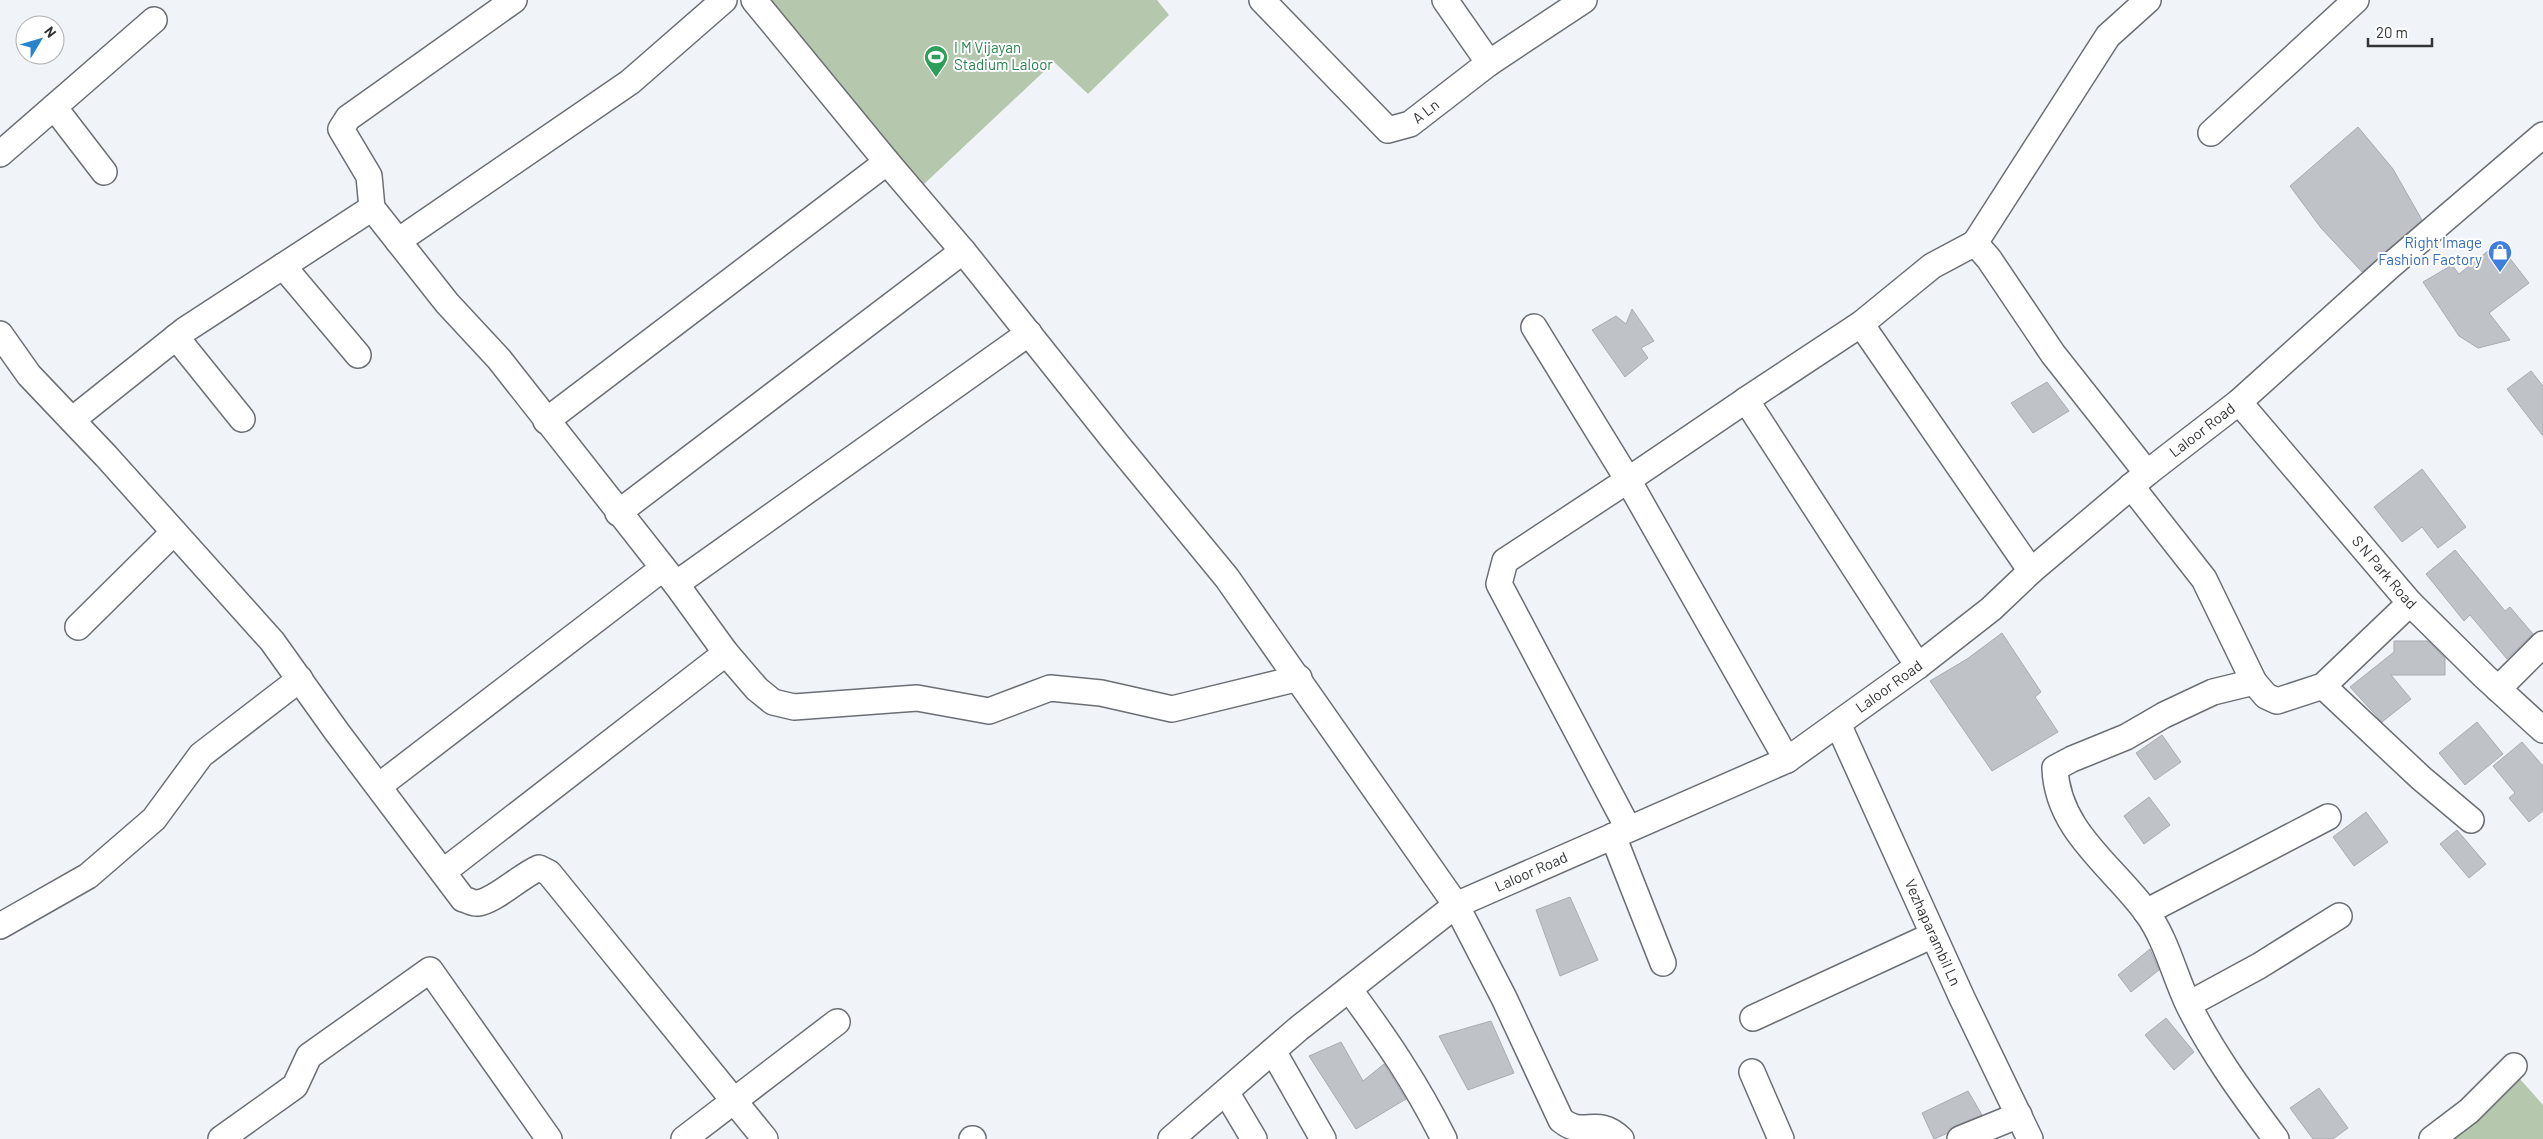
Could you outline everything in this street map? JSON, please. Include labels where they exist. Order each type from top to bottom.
[{"type":"street","points":[[514,0],[348,118],[342,129],[369,176],[372,208],[447,302],[499,359],[669,577],[726,654],[757,689],[773,702],[794,707],[917,698],[989,711],[1050,688],[1101,693],[1172,709],[1299,678]]},
{"type":"street","points":[[398,242],[630,82],[724,0]]},
{"type":"street","points":[[754,0],[963,251],[1116,443],[1227,578],[1299,678],[1456,905],[1504,998],[1561,1120],[1569,1130],[1580,1134],[1603,1129],[1613,1131],[1621,1139]]},
{"type":"street","name":"A Ln","points":[[1262,0],[1388,130],[1410,124],[1489,63],[1584,0]]},
{"type":"street","points":[[1445,0],[1489,63]]},
{"type":"street","points":[[1662,963],[1621,832],[1499,584],[1506,561],[1860,324],[1932,266],[1975,243],[2108,36],[2148,0]]},
{"type":"street","points":[[2211,133],[2356,0]]},
{"type":"street","points":[[0,154],[154,20]]},
{"type":"street","points":[[54,107],[104,172]]},
{"type":"street","name":"Laloor Road","points":[[1171,1139],[1272,1051],[1456,905],[1786,760],[1918,666],[1991,610],[2031,570],[2139,480],[2239,402],[2390,266],[2543,135]]},
{"type":"street","points":[[546,421],[887,162]]},
{"type":"street","points":[[72,420],[176,337],[372,208]]},
{"type":"street","points":[[1975,243],[1989,259],[2204,579],[2254,682],[2266,696],[2277,701],[2322,686],[2410,603]]},
{"type":"street","points":[[618,513],[963,251]]},
{"type":"street","points":[[283,266],[358,356]]},
{"type":"street","points":[[1860,324],[2031,570]]},
{"type":"street","points":[[1534,327],[1628,480],[1786,760]]},
{"type":"street","points":[[379,786],[669,577],[1030,333]]},
{"type":"street","points":[[0,334],[29,375],[272,641],[463,898],[476,904],[490,900],[523,875],[539,868],[549,873],[765,1139]]},
{"type":"street","points":[[176,337],[242,419]]},
{"type":"street","points":[[1746,400],[1918,666]]},
{"type":"street","name":"S N Park Road","points":[[2239,402],[2410,603],[2543,730]]},
{"type":"street","points":[[78,627],[174,532]]},
{"type":"street","points":[[2498,689],[2543,644]]},
{"type":"street","points":[[443,872],[726,654]]},
{"type":"street","points":[[0,926],[88,876],[154,819],[201,755],[300,679]]},
{"type":"street","points":[[2254,682],[2213,692],[2164,715],[2126,737],[2055,768],[2056,782],[2062,801],[2083,841],[2146,912],[2165,944],[2189,1004],[2221,1063],[2276,1139]]},
{"type":"street","points":[[2322,686],[2421,778],[2470,820]]},
{"type":"street","name":"Vezhaparambil Ln","points":[[1838,724],[2030,1139]]},
{"type":"street","points":[[2146,912],[2328,817]]},
{"type":"street","points":[[2189,1004],[2259,966],[2338,916]]},
{"type":"street","points":[[1753,1018],[1934,934]]},
{"type":"street","points":[[221,1139],[295,1086],[308,1056],[430,970],[549,1139]]},
{"type":"street","points":[[1349,989],[1395,1051],[1444,1139]]},
{"type":"street","points":[[684,1139],[837,1022]]},
{"type":"street","points":[[1272,1051],[1323,1139]]},
{"type":"street","points":[[2432,1139],[2469,1111],[2514,1066]]},
{"type":"street","points":[[1752,1072],[1781,1139]]},
{"type":"street","points":[[1226,1092],[1254,1139]]},
{"type":"street","points":[[1960,1139],[2018,1115]]},
{"type":"green space","name":"I M Vijayan Stadium Laloor","points":[[769,0],[1157,0],[1169,15],[1088,94],[1054,62],[923,185]]},
{"type":"green space","points":[[2520,1079],[2543,1105],[2543,1139],[2437,1139]]},
{"type":"building","points":[[2358,127],[2393,169],[2422,220],[2362,272],[2321,228],[2290,186]]},
{"type":"building","points":[[2498,243],[2529,283],[2489,313],[2510,340],[2478,348],[2459,336],[2423,282],[2452,265],[2459,274]]},
{"type":"building","points":[[1632,309],[1654,341],[1641,348],[1648,358],[1625,377],[1592,330],[1616,316],[1626,324]]},
{"type":"building","points":[[2531,371],[2543,386],[2543,436],[2507,389]]},
{"type":"building","points":[[2047,382],[2069,411],[2033,433],[2011,403]]},
{"type":"building","points":[[2422,469],[2466,527],[2438,548],[2422,527],[2402,542],[2374,507]]},
{"type":"building","points":[[2455,550],[2505,611],[2510,607],[2533,634],[2507,659],[2470,615],[2464,621],[2426,574]]},
{"type":"building","points":[[2002,633],[2041,692],[2035,697],[2058,732],[1992,771],[1930,681],[1967,659]]},
{"type":"building","points":[[2394,641],[2428,641],[2445,658],[2445,675],[2391,675],[2411,699],[2382,722],[2350,687],[2394,652]]},
{"type":"building","points":[[2477,722],[2503,754],[2465,785],[2439,753]]},
{"type":"building","points":[[2162,735],[2181,762],[2155,780],[2136,753]]},
{"type":"building","points":[[2522,742],[2543,766],[2543,811],[2529,822],[2509,798],[2515,793],[2493,766]]},
{"type":"building","points":[[2149,797],[2170,825],[2144,844],[2124,816]]},
{"type":"building","points":[[2366,812],[2388,842],[2354,866],[2333,837]]},
{"type":"building","points":[[2457,830],[2486,864],[2469,878],[2440,844]]},
{"type":"building","points":[[1570,897],[1598,960],[1560,976],[1536,910]]},
{"type":"building","points":[[2150,949],[2159,970],[2131,992],[2118,975]]},
{"type":"building","points":[[2166,1018],[2194,1052],[2174,1070],[2145,1035]]},
{"type":"building","points":[[1491,1021],[1514,1073],[1468,1090],[1439,1036]]},
{"type":"building","points":[[1341,1042],[1363,1081],[1384,1064],[1406,1099],[1356,1129],[1309,1056]]},
{"type":"building","points":[[2319,1088],[2348,1128],[2333,1139],[2313,1139],[2290,1108]]},
{"type":"building","points":[[1968,1091],[1982,1115],[1955,1126],[1948,1133],[1934,1139],[1922,1113]]},
{"type":"place","name":"I M Vijayan Stadium Laloor","points":[[936,78]]},
{"type":"place","name":"Right Image Fashion Factory","points":[[2500,273]]}]
